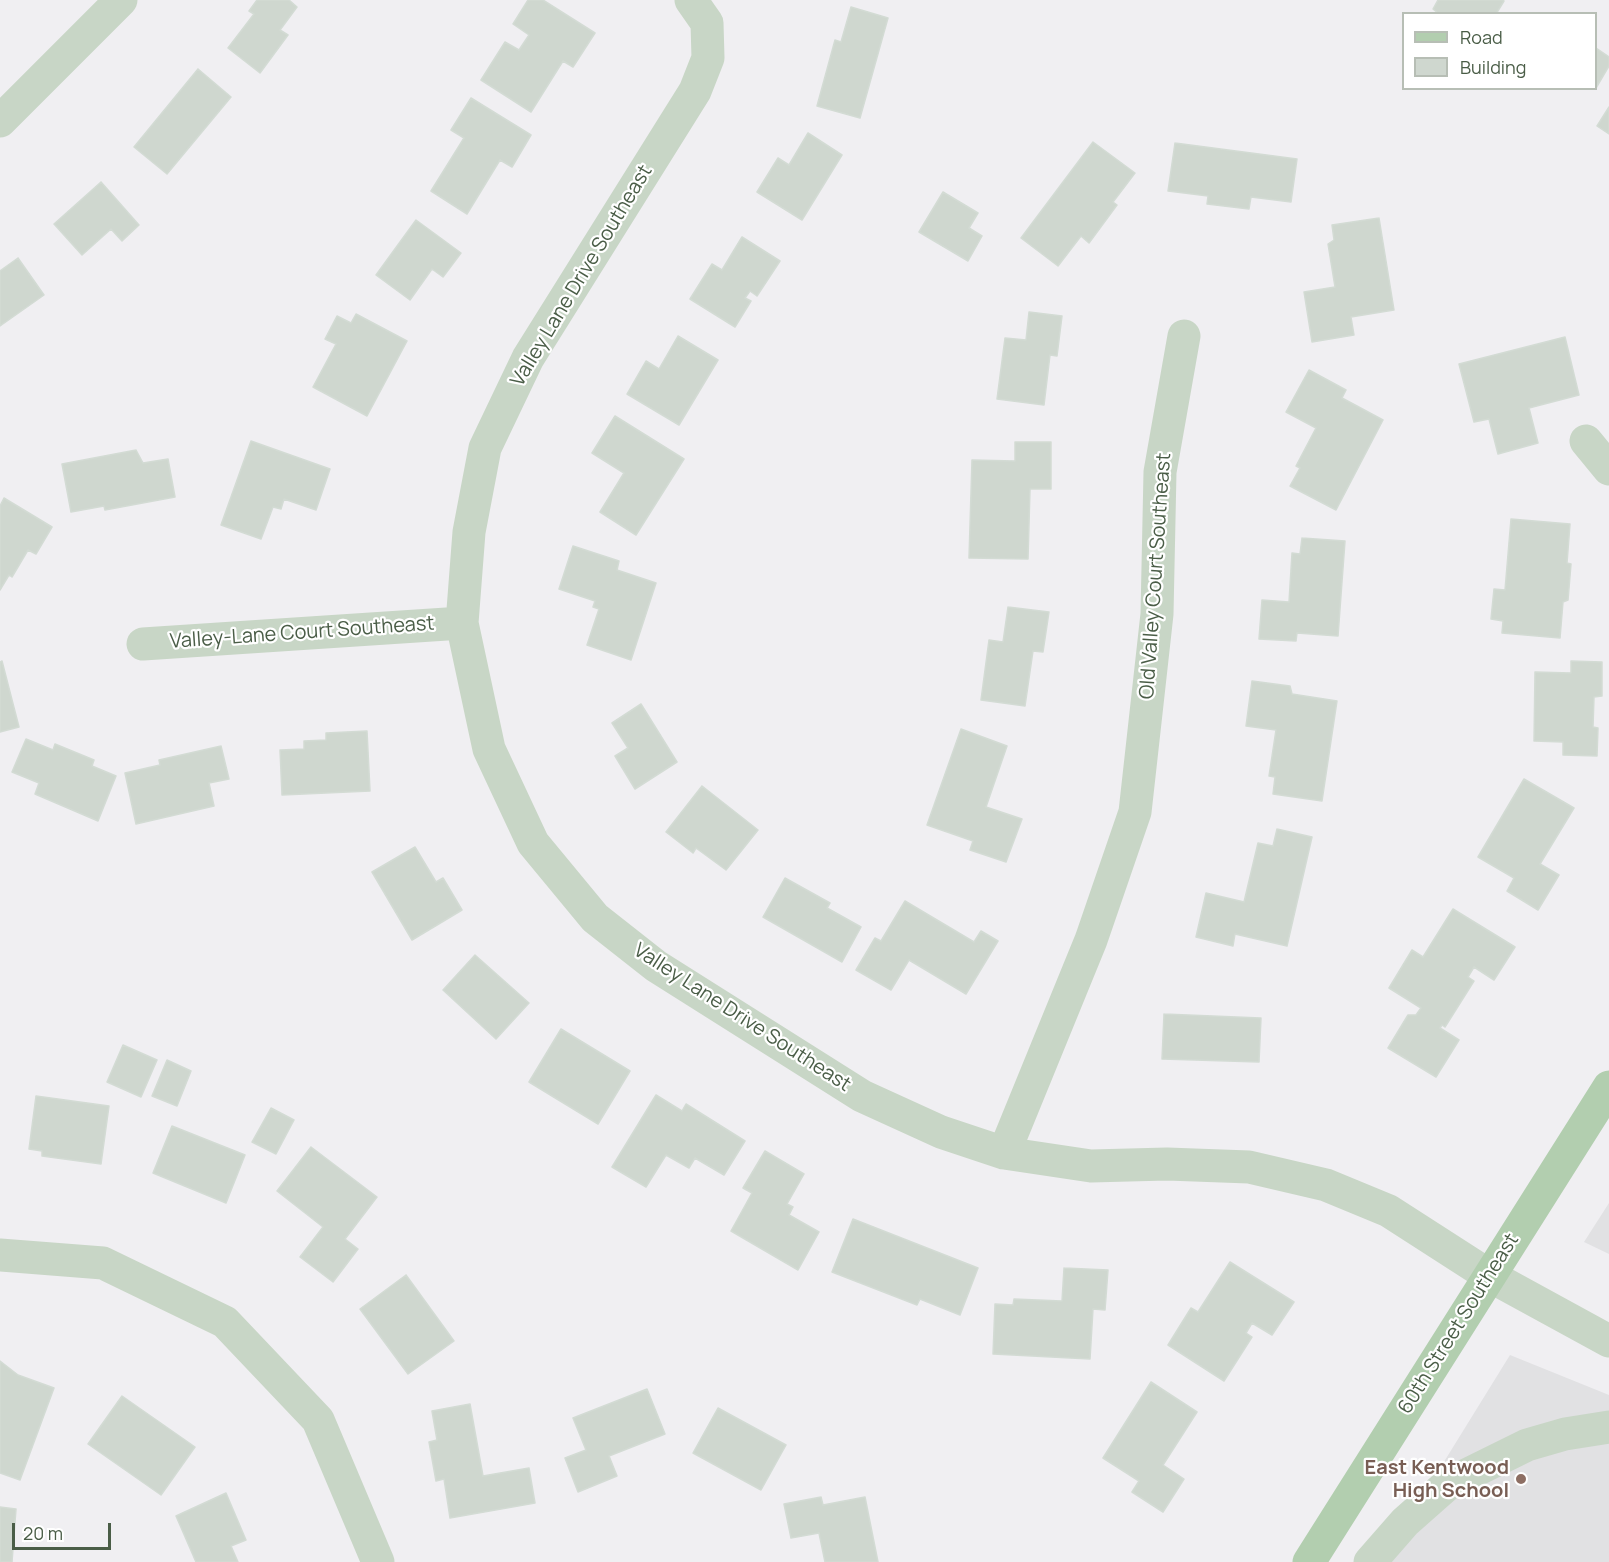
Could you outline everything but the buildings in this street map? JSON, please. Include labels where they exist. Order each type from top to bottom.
[{"type":"main road","name":"60th Street Southeast","points":[[1309,1562],[1609,1087]]},
{"type":"street","points":[[0,121],[121,0]]},
{"type":"street","name":"Valley Lane Drive Southeast","points":[[691,0],[707,23],[708,58],[695,91],[528,358],[485,448],[469,531],[462,623],[489,749],[533,843],[595,918],[656,966],[862,1096],[941,1132],[1004,1153],[1090,1166],[1167,1164],[1249,1167],[1326,1185],[1389,1211],[1490,1276],[1609,1341]]},
{"type":"street","name":"Old Valley Court Southeast","points":[[1004,1153],[1091,940],[1135,812],[1157,614],[1160,472],[1184,336]]},
{"type":"street","points":[[1586,441],[1609,469]]},
{"type":"street","name":"Valley-Lane Court Southeast","points":[[143,644],[462,623]]},
{"type":"street","points":[[0,1255],[103,1263],[225,1322],[318,1420],[378,1562]]},
{"type":"street","points":[[1370,1562],[1405,1522],[1448,1484],[1527,1445],[1565,1434],[1609,1427]]},
{"type":"shaded area","points":[[1609,1203],[1609,1254],[1584,1242]]},
{"type":"shaded area","name":"East Kentwood High School","points":[[1510,1355],[1609,1395],[1609,1562],[1382,1562]]},
{"type":"place","name":"East Kentwood High School","points":[[1521,1479]]}]
